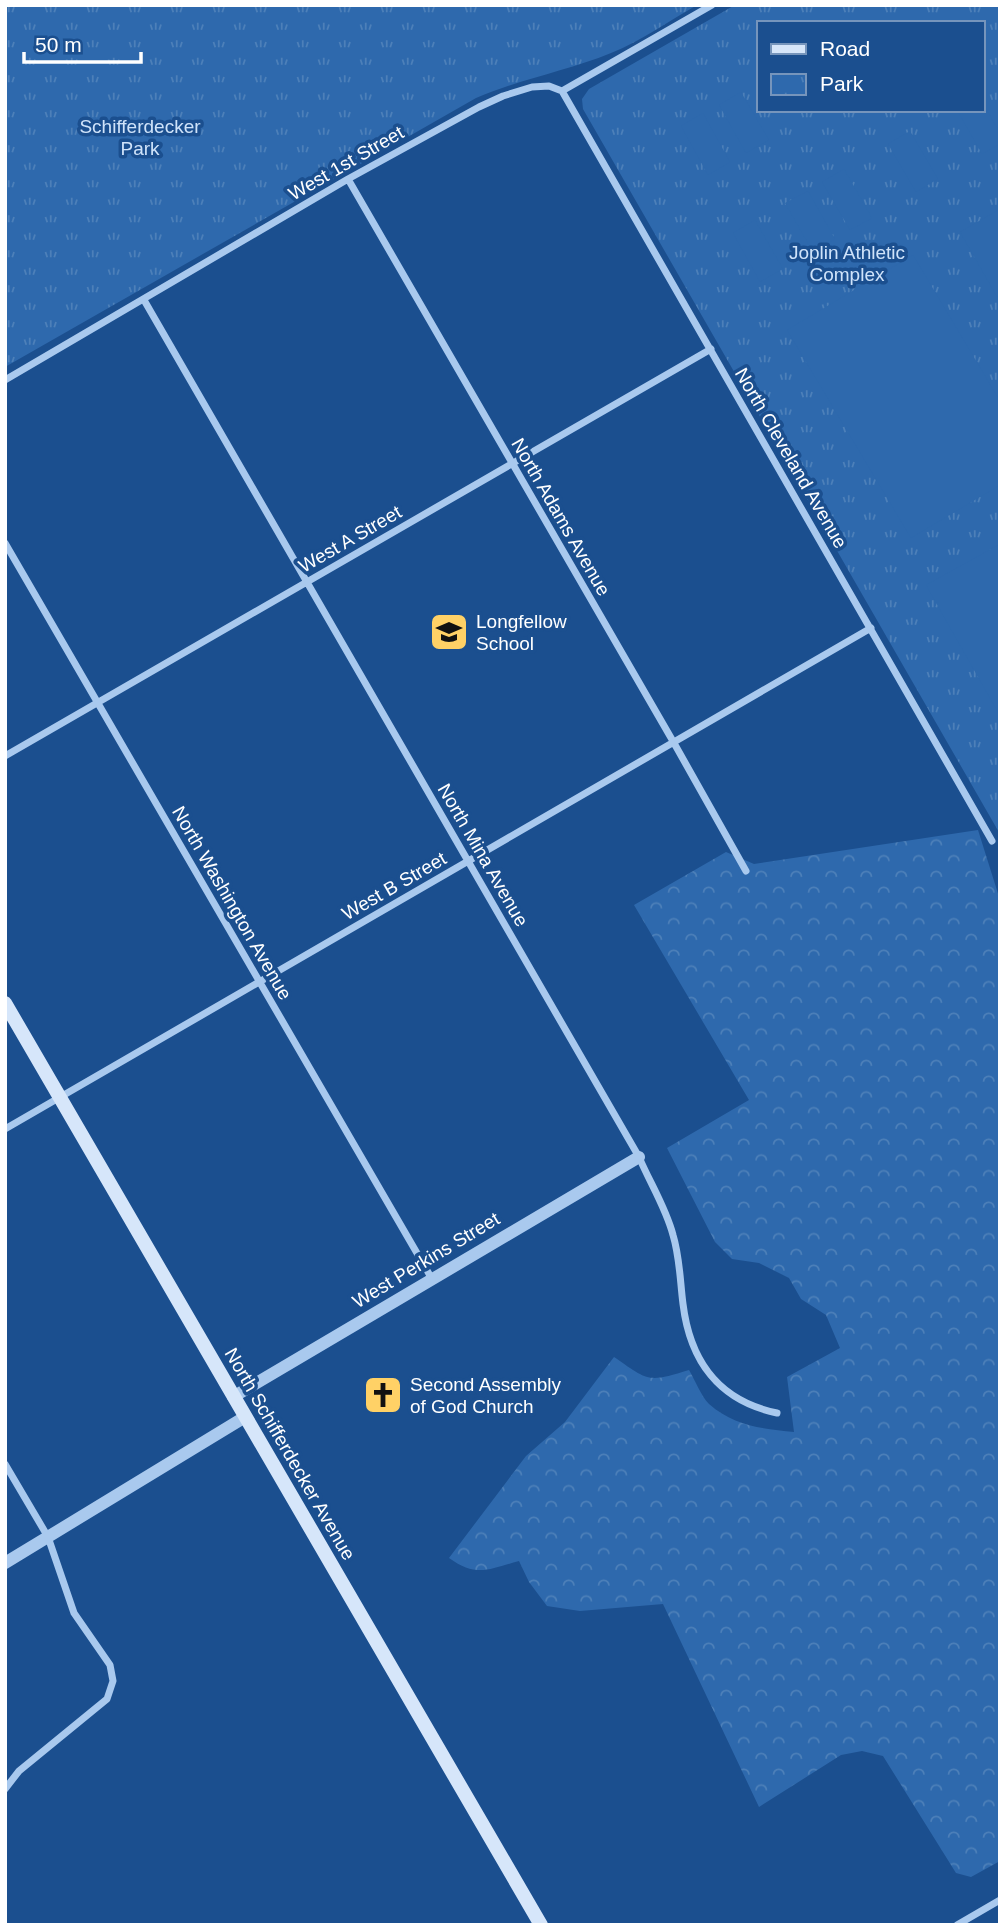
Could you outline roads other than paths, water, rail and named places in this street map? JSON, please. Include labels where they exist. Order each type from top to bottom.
[{"type":"main road","name":"North Schifferdecker Avenue","points":[[5,1003],[541,1925]]},
{"type":"street","points":[[562,91],[712,5]]},
{"type":"street","name":"West 1st Street","points":[[5,380],[348,179],[479,107],[532,87],[549,86],[562,91]]},
{"type":"street","name":"North Cleveland Avenue","points":[[562,91],[992,841]]},
{"type":"street","name":"North Adams Avenue","points":[[348,179],[746,871]]},
{"type":"street","name":"North Mina Avenue","points":[[144,300],[639,1157],[673,1235],[684,1315],[702,1366],[718,1384],[736,1397],[777,1413]]},
{"type":"street","name":"West A Street","points":[[5,756],[711,349]]},
{"type":"street","name":"North Washington Avenue","points":[[5,543],[432,1279]]},
{"type":"street","name":"West B Street","points":[[5,1129],[871,628]]},
{"type":"street","name":"West Perkins Street","points":[[233,1397],[639,1157]]},
{"type":"street","points":[[5,1563],[245,1417]]},
{"type":"street","points":[[5,1464],[48,1537],[74,1613],[110,1665],[113,1681],[107,1699],[19,1771],[5,1789]]},
{"type":"street","points":[[957,1925],[1000,1900]]},
{"type":"place","name":"Longfellow School","points":[[449,632]]},
{"type":"place","name":"Second Assembly of God Church","points":[[383,1395]]},
{"type":"park label","name":"Schifferdecker Park","points":[[140,137]]},
{"type":"park label","name":"Joplin Athletic Complex","points":[[847,263]]}]
